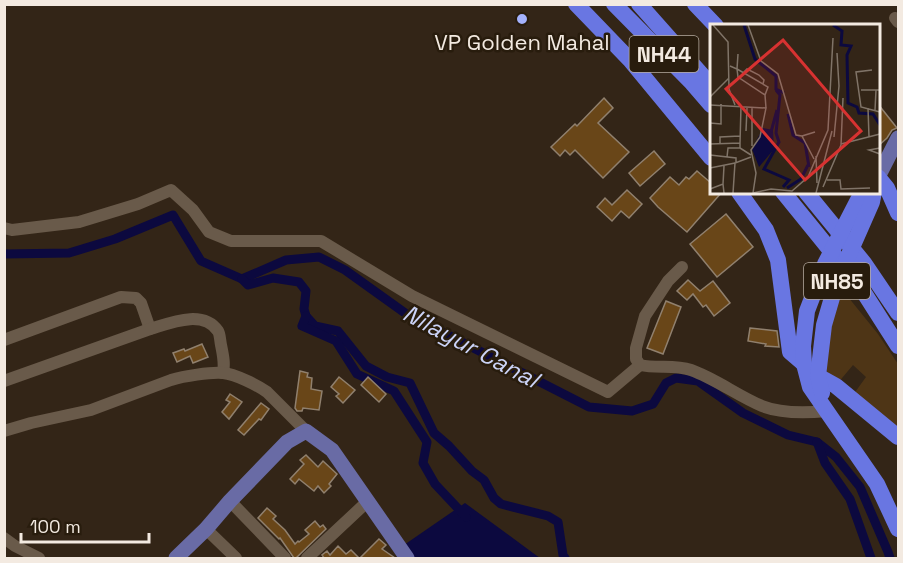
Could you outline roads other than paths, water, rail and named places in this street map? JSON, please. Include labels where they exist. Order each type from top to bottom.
[{"type":"highway","points":[[576,4],[630,60],[710,157]]},
{"type":"highway","name":"NH44","points":[[614,4],[710,104]]},
{"type":"highway","name":"NH44","points":[[639,4],[710,84]]},
{"type":"highway","points":[[695,4],[714,24]]},
{"type":"highway","points":[[879,179],[887,188],[898,213]]},
{"type":"highway","points":[[740,194],[766,230],[778,260],[790,352],[804,364]]},
{"type":"highway","points":[[785,194],[861,288],[898,345]]},
{"type":"highway","points":[[808,194],[864,263],[898,313]]},
{"type":"highway","name":"NH85","points":[[862,194],[825,264],[807,311],[803,346],[804,364],[810,387],[877,484],[898,529]]},
{"type":"highway","name":"NH85","points":[[827,411],[818,376],[824,325],[836,284],[874,194]]},
{"type":"highway","points":[[818,376],[836,386],[898,437]]},
{"type":"main road","points":[[879,176],[898,138]]},
{"type":"main road","points":[[176,558],[206,529],[286,441],[306,431],[332,450],[408,558]]},
{"type":"street","points":[[4,228],[12,230],[79,222],[138,204],[171,190],[193,210],[209,232],[231,241],[321,241],[412,296],[608,392],[640,365]]},
{"type":"street","points":[[682,267],[668,281],[645,316],[636,348],[636,359],[640,365],[651,368],[666,366],[690,370],[763,407],[788,412],[827,411]]},
{"type":"street","points":[[4,340],[121,297],[136,298],[141,303],[150,329]]},
{"type":"street","points":[[4,381],[150,329],[196,319],[210,324],[219,332],[225,363],[223,373]]},
{"type":"street","points":[[4,431],[91,410],[183,376],[223,373],[260,387],[306,431]]},
{"type":"street","points":[[230,501],[285,558]]},
{"type":"street","points":[[308,558],[368,501]]},
{"type":"street","points":[[206,529],[236,558]]},
{"type":"street","points":[[4,538],[39,558]]},
{"type":"waterway","name":"Nilayur Canal","points":[[4,254],[69,253],[115,239],[173,215],[201,261],[242,279],[286,260],[319,257],[345,270],[405,313],[589,407],[632,411],[653,404],[666,383],[676,378],[698,381],[743,413],[788,435],[817,442],[836,457],[860,487],[890,558]]},
{"type":"waterway","points":[[242,279],[248,285],[273,278],[299,282],[306,291],[304,309],[306,316],[315,326],[338,331],[366,366],[387,377],[410,383],[434,433],[484,480],[494,498],[501,504],[548,516],[558,522],[565,558]]},
{"type":"waterway","points":[[306,316],[302,326],[336,341],[357,374],[394,391],[427,442],[423,463],[435,484],[466,517]]},
{"type":"waterway","points":[[817,442],[825,463],[850,499],[871,558]]},
{"type":"place","name":"VP Golden Mahal","points":[[522,19]]}]
